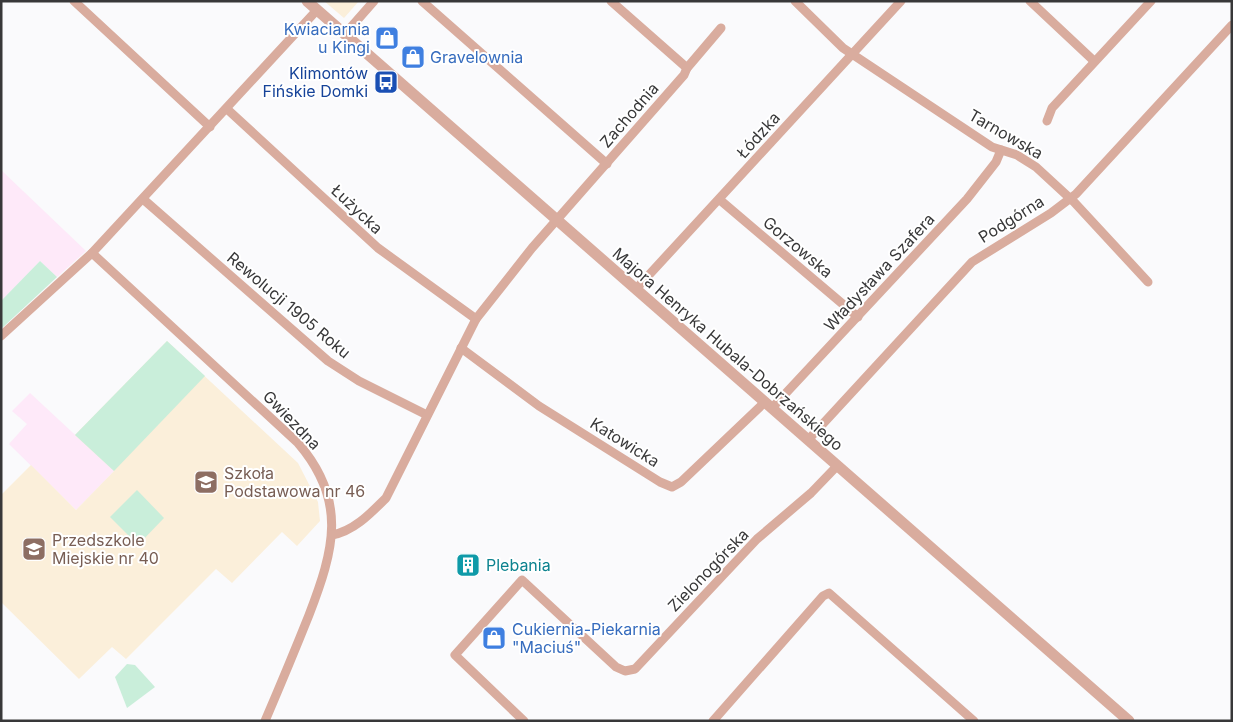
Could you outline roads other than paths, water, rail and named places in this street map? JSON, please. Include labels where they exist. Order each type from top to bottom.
[{"type":"street","points":[[74,1],[210,127]]},
{"type":"street","name":"Majora Henryka Hubala-Dobrzańskiego","points":[[307,1],[1129,721]]},
{"type":"street","points":[[345,34],[374,1]]},
{"type":"street","points":[[422,1],[607,164]]},
{"type":"street","points":[[611,1],[687,68]]},
{"type":"street","name":"Tarnowska","points":[[796,1],[822,28],[852,53],[1001,150],[1032,164],[1070,199],[1148,282]]},
{"type":"street","name":"Łódzka","points":[[636,289],[720,200],[901,1]]},
{"type":"street","points":[[1030,1],[1094,61]]},
{"type":"street","points":[[1048,121],[1052,108],[1151,1]]},
{"type":"street","points":[[1,336],[92,253],[317,10]]},
{"type":"street","name":"Podgórna","points":[[808,440],[972,262],[1070,199],[1232,25]]},
{"type":"street","name":"Zachodnia","points":[[332,535],[348,530],[362,521],[386,498],[476,319],[722,28]]},
{"type":"street","name":"Łużycka","points":[[227,109],[378,248],[476,319]]},
{"type":"street","name":"Władysława Szafera","points":[[768,405],[858,317],[967,199],[996,162],[1001,150]]},
{"type":"street","name":"Rewolucji 1905 Roku","points":[[143,199],[328,361],[359,381],[427,415]]},
{"type":"street","name":"Gorzowska","points":[[720,200],[858,317]]},
{"type":"street","name":"Gwiezdna","points":[[92,253],[272,418],[309,456],[318,470],[331,505],[332,535],[322,582],[264,721]]},
{"type":"street","name":"Katowicka","points":[[461,348],[539,406],[660,482],[672,487],[681,482],[768,405]]},
{"type":"street","name":"Zielonogórska","points":[[524,721],[455,655],[522,580],[616,666],[625,671],[635,669],[757,539],[812,493],[837,466]]},
{"type":"street","points":[[713,721],[823,596],[829,593],[974,721]]},
{"type":"place","name":"Kwiaciarnia u Kingi","points":[[387,38]]},
{"type":"place","name":"Gravelownia","points":[[413,57]]},
{"type":"place","name":"Klimontów Fińskie Domki","points":[[386,82]]},
{"type":"place","name":"Szkoła Podstawowa nr 46","points":[[206,482]]},
{"type":"place","name":"Przedszkole Miejskie nr 40","points":[[34,549]]},
{"type":"place","name":"Plebania","points":[[468,565]]},
{"type":"place","name":"Cukiernia-Piekarnia \"Maciuś\"","points":[[494,638]]}]
